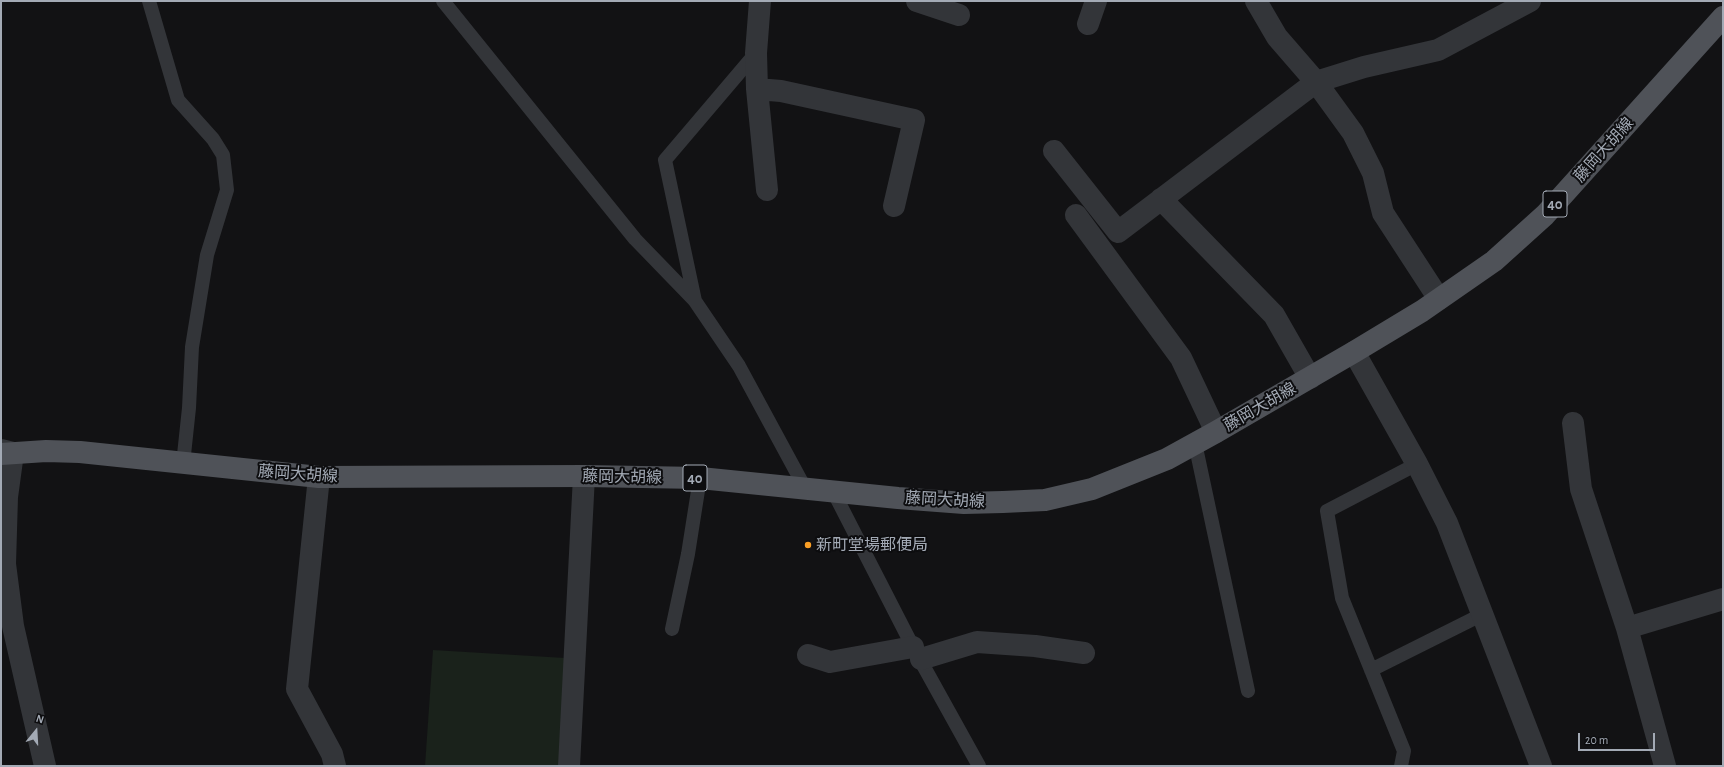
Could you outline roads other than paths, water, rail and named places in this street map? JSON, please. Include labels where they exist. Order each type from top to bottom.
[{"type":"main road","name":"藤岡大胡線","points":[[5,452],[80,452],[318,477],[584,476],[700,478],[898,498],[964,503],[1045,500],[1092,489],[1167,459],[1216,432],[1422,311],[1494,261],[1546,215],[1723,17]]},
{"type":"street","points":[[760,1],[756,52],[757,89],[767,190]]},
{"type":"street","points":[[917,1],[959,15]]},
{"type":"street","points":[[1088,24],[1096,1]]},
{"type":"street","points":[[1256,1],[1277,36],[1316,82],[1353,133],[1373,173],[1383,213],[1439,299]]},
{"type":"street","points":[[1054,151],[1118,232],[1316,82],[1364,67],[1438,50],[1530,1]]},
{"type":"street","points":[[757,89],[781,91],[914,120],[894,206]]},
{"type":"street","points":[[1161,199],[1274,315],[1310,378]]},
{"type":"street","points":[[1076,215],[1181,358],[1216,432]]},
{"type":"street","points":[[1354,352],[1417,464],[1447,523],[1481,615],[1541,766]]},
{"type":"street","points":[[1573,423],[1581,489],[1627,628],[1665,766]]},
{"type":"street","points":[[5,452],[7,497],[5,564],[8,638],[46,766]]},
{"type":"street","points":[[568,766],[584,476]]},
{"type":"street","points":[[318,477],[297,689],[332,754],[335,766]]},
{"type":"street","points":[[1627,628],[1723,599]]},
{"type":"street","points":[[808,655],[830,662],[917,653],[977,642],[1035,646],[1084,653]]},
{"type":"lane","points":[[149,1],[178,100],[213,139],[223,155],[227,190],[206,255],[192,347],[189,408],[183,464]]},
{"type":"lane","points":[[443,1],[635,239],[695,301],[739,366],[805,488]]},
{"type":"lane","points":[[695,301],[665,160],[756,52]]},
{"type":"lane","points":[[1195,443],[1248,691]]},
{"type":"lane","points":[[1401,766],[1404,752],[1342,598],[1327,511],[1417,464]]},
{"type":"lane","points":[[672,629],[688,554],[700,478]]},
{"type":"lane","points":[[833,491],[917,653],[979,766]]},
{"type":"lane","points":[[1371,670],[1481,615]]},
{"type":"place","name":"新町堂場郵便局","points":[[808,545]]}]
